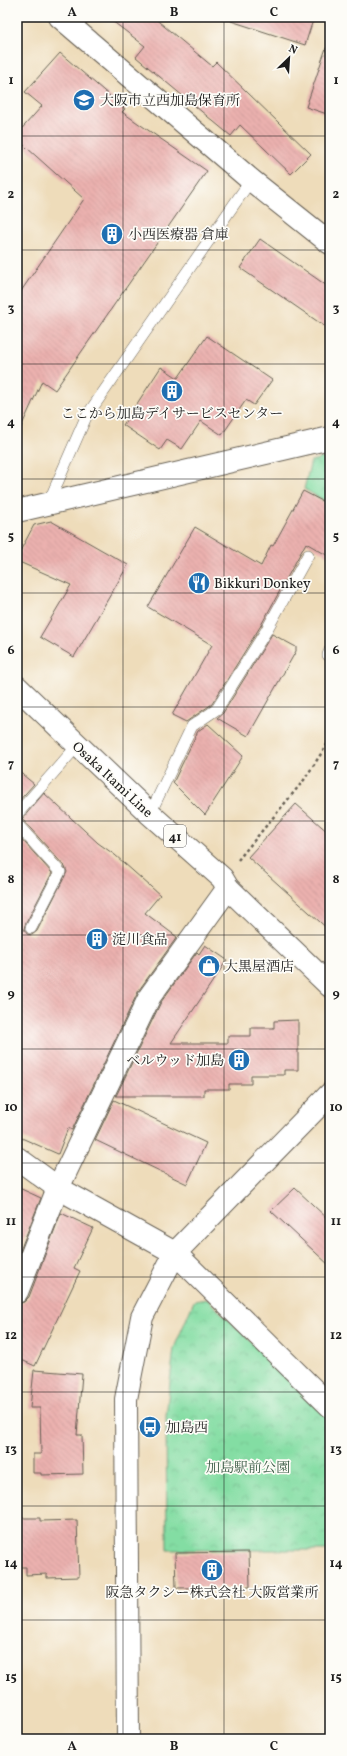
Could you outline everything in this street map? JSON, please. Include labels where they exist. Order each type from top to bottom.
[{"type":"street","points":[[60,17],[251,180],[330,243]]},
{"type":"street","points":[[17,511],[330,438]]},
{"type":"street","name":"Osaka Itami Line","points":[[17,687],[150,814],[225,883],[330,986]]},
{"type":"street","points":[[17,1292],[58,1188],[150,996],[225,883]]},
{"type":"street","points":[[128,1739],[126,1399],[142,1317],[175,1253],[330,1094]]},
{"type":"street","points":[[17,1158],[58,1188],[175,1253],[330,1406]]},
{"type":"lane","points":[[48,504],[86,417],[251,180]]},
{"type":"lane","points":[[150,814],[192,726],[217,709],[266,631],[308,555]]},
{"type":"lane","points":[[330,650],[328,654],[330,656]]},
{"type":"lane","points":[[17,814],[78,746]]},
{"type":"lane","points":[[17,824],[60,872],[31,928]]},
{"type":"path","points":[[225,883],[304,780],[330,740]]},
{"type":"green space","points":[[330,456],[330,504],[304,489],[311,461]]},
{"type":"green space","name":"加島駅前公園","points":[[207,1299],[330,1418],[330,1550],[167,1550],[166,1416],[174,1348],[194,1301]]},
{"type":"building","points":[[107,17],[153,17],[212,66],[216,62],[311,154],[291,174],[240,125],[231,136],[136,57],[145,46]]},
{"type":"building","points":[[231,17],[314,17],[305,45],[231,21]]},
{"type":"building","points":[[326,48],[330,49],[330,115],[306,107]]},
{"type":"building","name":"小西医療器 倉庫","points":[[60,53],[125,109],[122,112],[207,171],[55,390],[42,381],[17,436],[17,297],[84,199],[17,139],[17,134],[42,106],[25,92]]},
{"type":"building","points":[[260,239],[330,288],[330,330],[240,268]]},
{"type":"building","points":[[207,336],[272,380],[254,405],[246,400],[222,435],[201,421],[182,449],[167,440],[160,450],[123,425],[161,367],[178,378]]},
{"type":"building","points":[[303,491],[330,505],[330,557],[306,543],[260,627],[212,704],[186,722],[172,715],[212,645],[148,607],[195,527],[261,566],[271,545],[273,546]]},
{"type":"building","points":[[51,521],[128,565],[74,657],[40,637],[71,585],[17,561],[17,557],[34,525]]},
{"type":"building","points":[[272,634],[296,647],[296,651],[248,736],[217,718],[223,713]]},
{"type":"building","points":[[208,724],[243,756],[205,815],[173,783],[198,731]]},
{"type":"building","points":[[17,770],[34,784],[17,803]]},
{"type":"building","points":[[44,793],[98,843],[115,855],[160,895],[145,913],[177,937],[139,990],[72,1130],[68,1128],[58,1154],[17,1136],[17,834],[52,873],[25,925],[24,929],[27,934],[32,935],[37,931],[67,872],[65,867],[22,819]]},
{"type":"building","points":[[296,804],[330,834],[330,931],[248,857]]},
{"type":"building","points":[[205,945],[227,960],[171,1043],[228,1043],[228,1036],[251,1036],[251,1028],[274,1028],[274,1021],[298,1020],[298,1070],[284,1070],[284,1075],[251,1075],[251,1084],[229,1084],[229,1089],[204,1089],[204,1096],[116,1096],[161,1002],[197,952],[199,954]]},
{"type":"building","points":[[114,1100],[206,1143],[187,1184],[95,1140]]},
{"type":"building","points":[[17,1187],[41,1198],[17,1258]]},
{"type":"building","points":[[295,1188],[330,1221],[330,1266],[271,1211]]},
{"type":"building","points":[[61,1213],[93,1228],[74,1268],[80,1271],[35,1366],[17,1358],[17,1304],[24,1302],[29,1297]]},
{"type":"building","points":[[34,1370],[82,1374],[77,1435],[82,1435],[83,1474],[41,1475],[41,1473],[33,1473],[33,1454],[41,1454],[40,1408],[30,1408]]},
{"type":"building","points":[[17,1518],[40,1518],[40,1521],[77,1520],[79,1577],[47,1578],[47,1574],[26,1575],[26,1567],[17,1567]]},
{"type":"building","name":"阪急タクシー株式会社 大阪営業所","points":[[249,1552],[250,1587],[176,1588],[175,1553]]},
{"type":"place","name":"大阪市立西加島保育所","points":[[84,100]]},
{"type":"place","name":"小西医療器 倉庫","points":[[112,234]]},
{"type":"place","name":"ここから加島デイサービスセンター","points":[[172,391]]},
{"type":"place","name":"Bikkuri Donkey","points":[[199,583]]},
{"type":"place","name":"淀川食品","points":[[97,939]]},
{"type":"place","name":"大黒屋酒店","points":[[209,966]]},
{"type":"place","name":"ベルウッド加島","points":[[239,1060]]},
{"type":"place","name":"加島西","points":[[150,1427]]},
{"type":"place","name":"阪急タクシー株式会社 大阪営業所","points":[[212,1570]]}]
